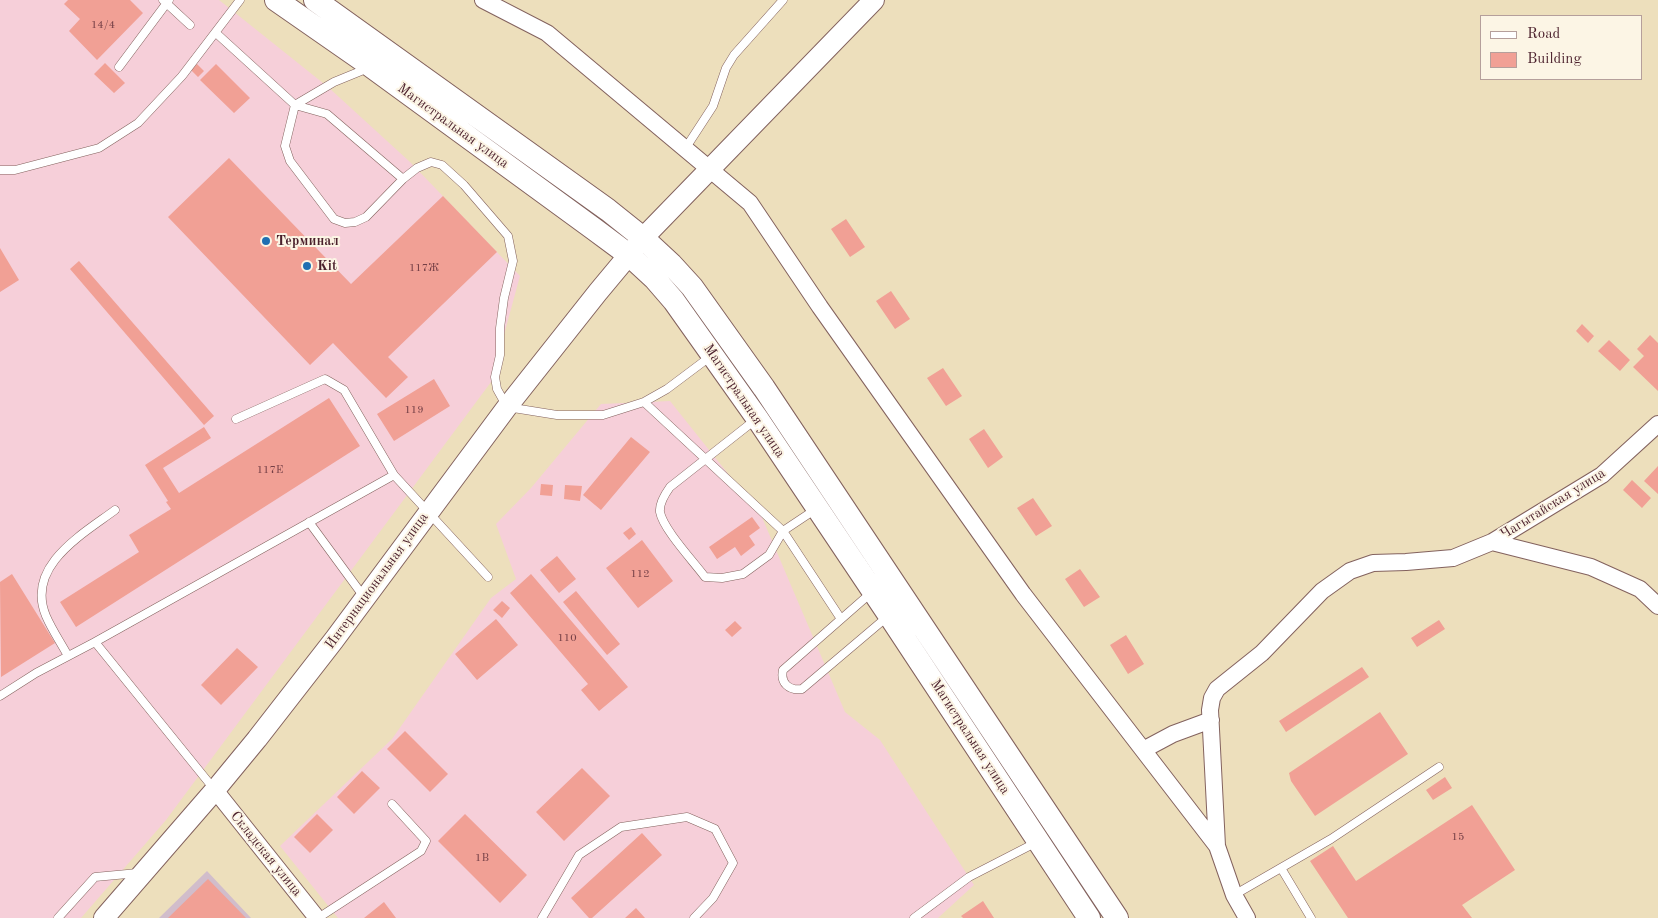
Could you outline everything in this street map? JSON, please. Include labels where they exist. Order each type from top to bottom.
[{"type":"main road","name":"Магистральная улица","points":[[276,0],[374,56],[608,210],[672,264],[692,288],[764,388],[1117,918]]},
{"type":"main road","name":"Магистральная улица","points":[[316,0],[374,56],[629,255],[655,279],[674,301],[757,418],[890,615],[1089,918]]},
{"type":"street","points":[[483,0],[547,33],[750,203],[820,307],[1023,594],[1217,846],[1234,895],[1247,918]]},
{"type":"street","name":"Интернациональная улица","points":[[104,918],[257,739],[508,407],[643,238],[874,0]]},
{"type":"street","name":"Чагытайская улица","points":[[1217,846],[1211,720],[1212,698],[1217,689],[1262,653],[1322,591],[1350,571],[1373,563],[1453,558],[1492,542],[1602,475],[1658,424]]},
{"type":"street","points":[[1492,542],[1591,566],[1640,589],[1658,606]]},
{"type":"street","points":[[1143,750],[1173,734],[1211,720]]},
{"type":"street","name":"Складская улица","points":[[215,790],[318,918]]},
{"type":"lane","points":[[0,170],[15,170],[99,148],[138,123],[182,76],[240,0]]},
{"type":"lane","points":[[685,149],[714,106],[726,68],[734,55],[782,0]]},
{"type":"lane","points":[[119,67],[166,1],[190,25]]},
{"type":"lane","points":[[216,33],[295,105],[327,114],[404,179]]},
{"type":"lane","points":[[374,56],[361,71],[334,82],[295,105],[285,146],[290,161],[334,219],[345,223],[355,222],[366,217],[404,179],[417,168],[431,162],[442,165],[464,185],[508,236],[513,261],[504,298],[500,328],[500,355],[495,377],[497,390],[508,407],[557,415],[603,415],[644,402],[667,389],[713,355]]},
{"type":"lane","points":[[236,419],[325,379],[344,390],[394,475],[488,577]]},
{"type":"lane","points":[[644,402],[783,531],[841,619]]},
{"type":"lane","points":[[757,418],[670,487],[663,498],[660,510],[664,523],[705,577],[722,578],[743,574],[770,554],[783,531],[817,508]]},
{"type":"lane","points":[[0,696],[36,673],[394,475]]},
{"type":"lane","points":[[68,656],[46,614],[41,588],[50,567],[65,548],[115,510]]},
{"type":"lane","points":[[309,522],[365,598]]},
{"type":"lane","points":[[873,591],[784,670],[783,680],[790,689],[802,689],[890,615]]},
{"type":"lane","points":[[95,642],[215,790]]},
{"type":"lane","points":[[1234,895],[1331,839],[1439,767]]},
{"type":"lane","points":[[318,918],[421,850],[426,841],[392,804]]},
{"type":"lane","points":[[542,918],[579,855],[620,827],[687,817],[715,830],[732,863],[713,898],[694,918]]},
{"type":"lane","points":[[914,918],[969,877],[1038,841]]},
{"type":"lane","points":[[1281,868],[1311,918]]},
{"type":"lane","points":[[58,918],[95,878],[144,872]]},
{"type":"shaded area","points":[[0,0],[219,0],[328,87],[410,162],[520,276],[491,382],[166,820],[81,918],[0,918]]},
{"type":"shaded area","points":[[670,401],[761,515],[845,712],[880,740],[974,885],[938,918],[338,918],[280,846],[392,739],[491,598],[516,579],[496,524],[531,488],[601,404]]},
{"type":"shaded area","points":[[207,871],[251,918],[159,918]]},
{"type":"building","points":[[68,0],[130,0],[143,13],[97,60],[69,31],[80,19],[64,4]]},
{"type":"building","points":[[105,63],[125,83],[114,93],[94,74]]},
{"type":"building","points":[[197,64],[204,71],[198,77],[191,70]]},
{"type":"building","points":[[216,64],[250,98],[234,113],[200,80]]},
{"type":"building","points":[[229,158],[351,284],[443,196],[497,252],[388,357],[408,377],[386,398],[333,343],[310,365],[168,217]]},
{"type":"building","points":[[846,219],[865,247],[850,257],[831,229]]},
{"type":"building","points":[[0,248],[19,280],[0,292]]},
{"type":"building","points":[[79,261],[214,416],[204,425],[70,269]]},
{"type":"building","points":[[891,291],[910,319],[895,329],[876,301]]},
{"type":"building","points":[[1582,324],[1594,336],[1588,343],[1576,331]]},
{"type":"building","points":[[1650,335],[1658,343],[1658,391],[1633,367],[1644,356],[1637,349]]},
{"type":"building","points":[[1609,340],[1630,360],[1620,371],[1598,351]]},
{"type":"building","points":[[943,368],[962,396],[946,406],[927,378]]},
{"type":"building","points":[[434,379],[450,406],[394,441],[377,414]]},
{"type":"building","points":[[329,398],[360,446],[76,627],[60,602],[139,552],[129,535],[171,509],[145,465],[204,427],[211,438],[163,468],[179,493]]},
{"type":"building","points":[[984,429],[1003,457],[988,468],[969,439]]},
{"type":"building","points":[[631,437],[650,452],[601,510],[583,495]]},
{"type":"building","points":[[1658,466],[1658,494],[1644,481]]},
{"type":"building","points":[[1632,480],[1651,498],[1642,508],[1623,490]]},
{"type":"building","points":[[541,484],[553,485],[552,496],[540,495]]},
{"type":"building","points":[[565,485],[582,486],[580,501],[564,499]]},
{"type":"building","points":[[1033,498],[1052,526],[1036,536],[1017,508]]},
{"type":"building","points":[[752,517],[760,528],[749,536],[755,545],[741,556],[735,547],[717,559],[709,547]]},
{"type":"building","points":[[631,527],[636,534],[629,540],[623,533]]},
{"type":"building","points":[[642,540],[673,581],[638,608],[606,568]]},
{"type":"building","points":[[557,556],[576,579],[559,593],[540,570]]},
{"type":"building","points":[[1080,569],[1100,597],[1084,607],[1065,579]]},
{"type":"building","points":[[12,574],[55,643],[1,677],[0,582]]},
{"type":"building","points":[[531,574],[628,687],[599,711],[581,690],[588,684],[510,593]]},
{"type":"building","points":[[576,591],[620,644],[607,655],[563,602]]},
{"type":"building","points":[[502,601],[510,608],[502,618],[493,610]]},
{"type":"building","points":[[496,619],[518,645],[477,680],[455,654]]},
{"type":"building","points":[[1439,620],[1445,629],[1417,647],[1411,638]]},
{"type":"building","points":[[735,621],[742,628],[732,637],[725,630]]},
{"type":"building","points":[[1126,635],[1144,664],[1128,674],[1110,645]]},
{"type":"building","points":[[237,648],[258,667],[221,705],[201,685]]},
{"type":"building","points":[[1362,667],[1369,677],[1286,732],[1279,721]]},
{"type":"building","points":[[1380,712],[1408,754],[1315,816],[1291,781],[1289,773]]},
{"type":"building","points":[[405,731],[448,774],[430,792],[387,749]]},
{"type":"building","points":[[582,768],[610,796],[564,841],[536,812]]},
{"type":"building","points":[[362,771],[380,788],[354,814],[337,797]]},
{"type":"building","points":[[1445,777],[1452,788],[1433,800],[1426,790]]},
{"type":"building","points":[[1472,805],[1515,870],[1462,905],[1472,918],[1348,918],[1310,861],[1333,846],[1356,881]]},
{"type":"building","points":[[317,814],[333,830],[310,853],[294,837]]},
{"type":"building","points":[[465,814],[527,875],[500,903],[438,841]]},
{"type":"building","points":[[642,833],[662,855],[592,918],[589,918],[571,898]]},
{"type":"building","points":[[208,879],[246,918],[168,918]]},
{"type":"building","points":[[983,901],[994,918],[963,918],[961,916]]},
{"type":"building","points":[[384,902],[396,918],[364,918]]},
{"type":"building","points":[[636,908],[645,918],[625,918]]},
{"type":"place","name":"Терминал","points":[[266,241]]},
{"type":"place","name":"Kit","points":[[307,266]]}]
